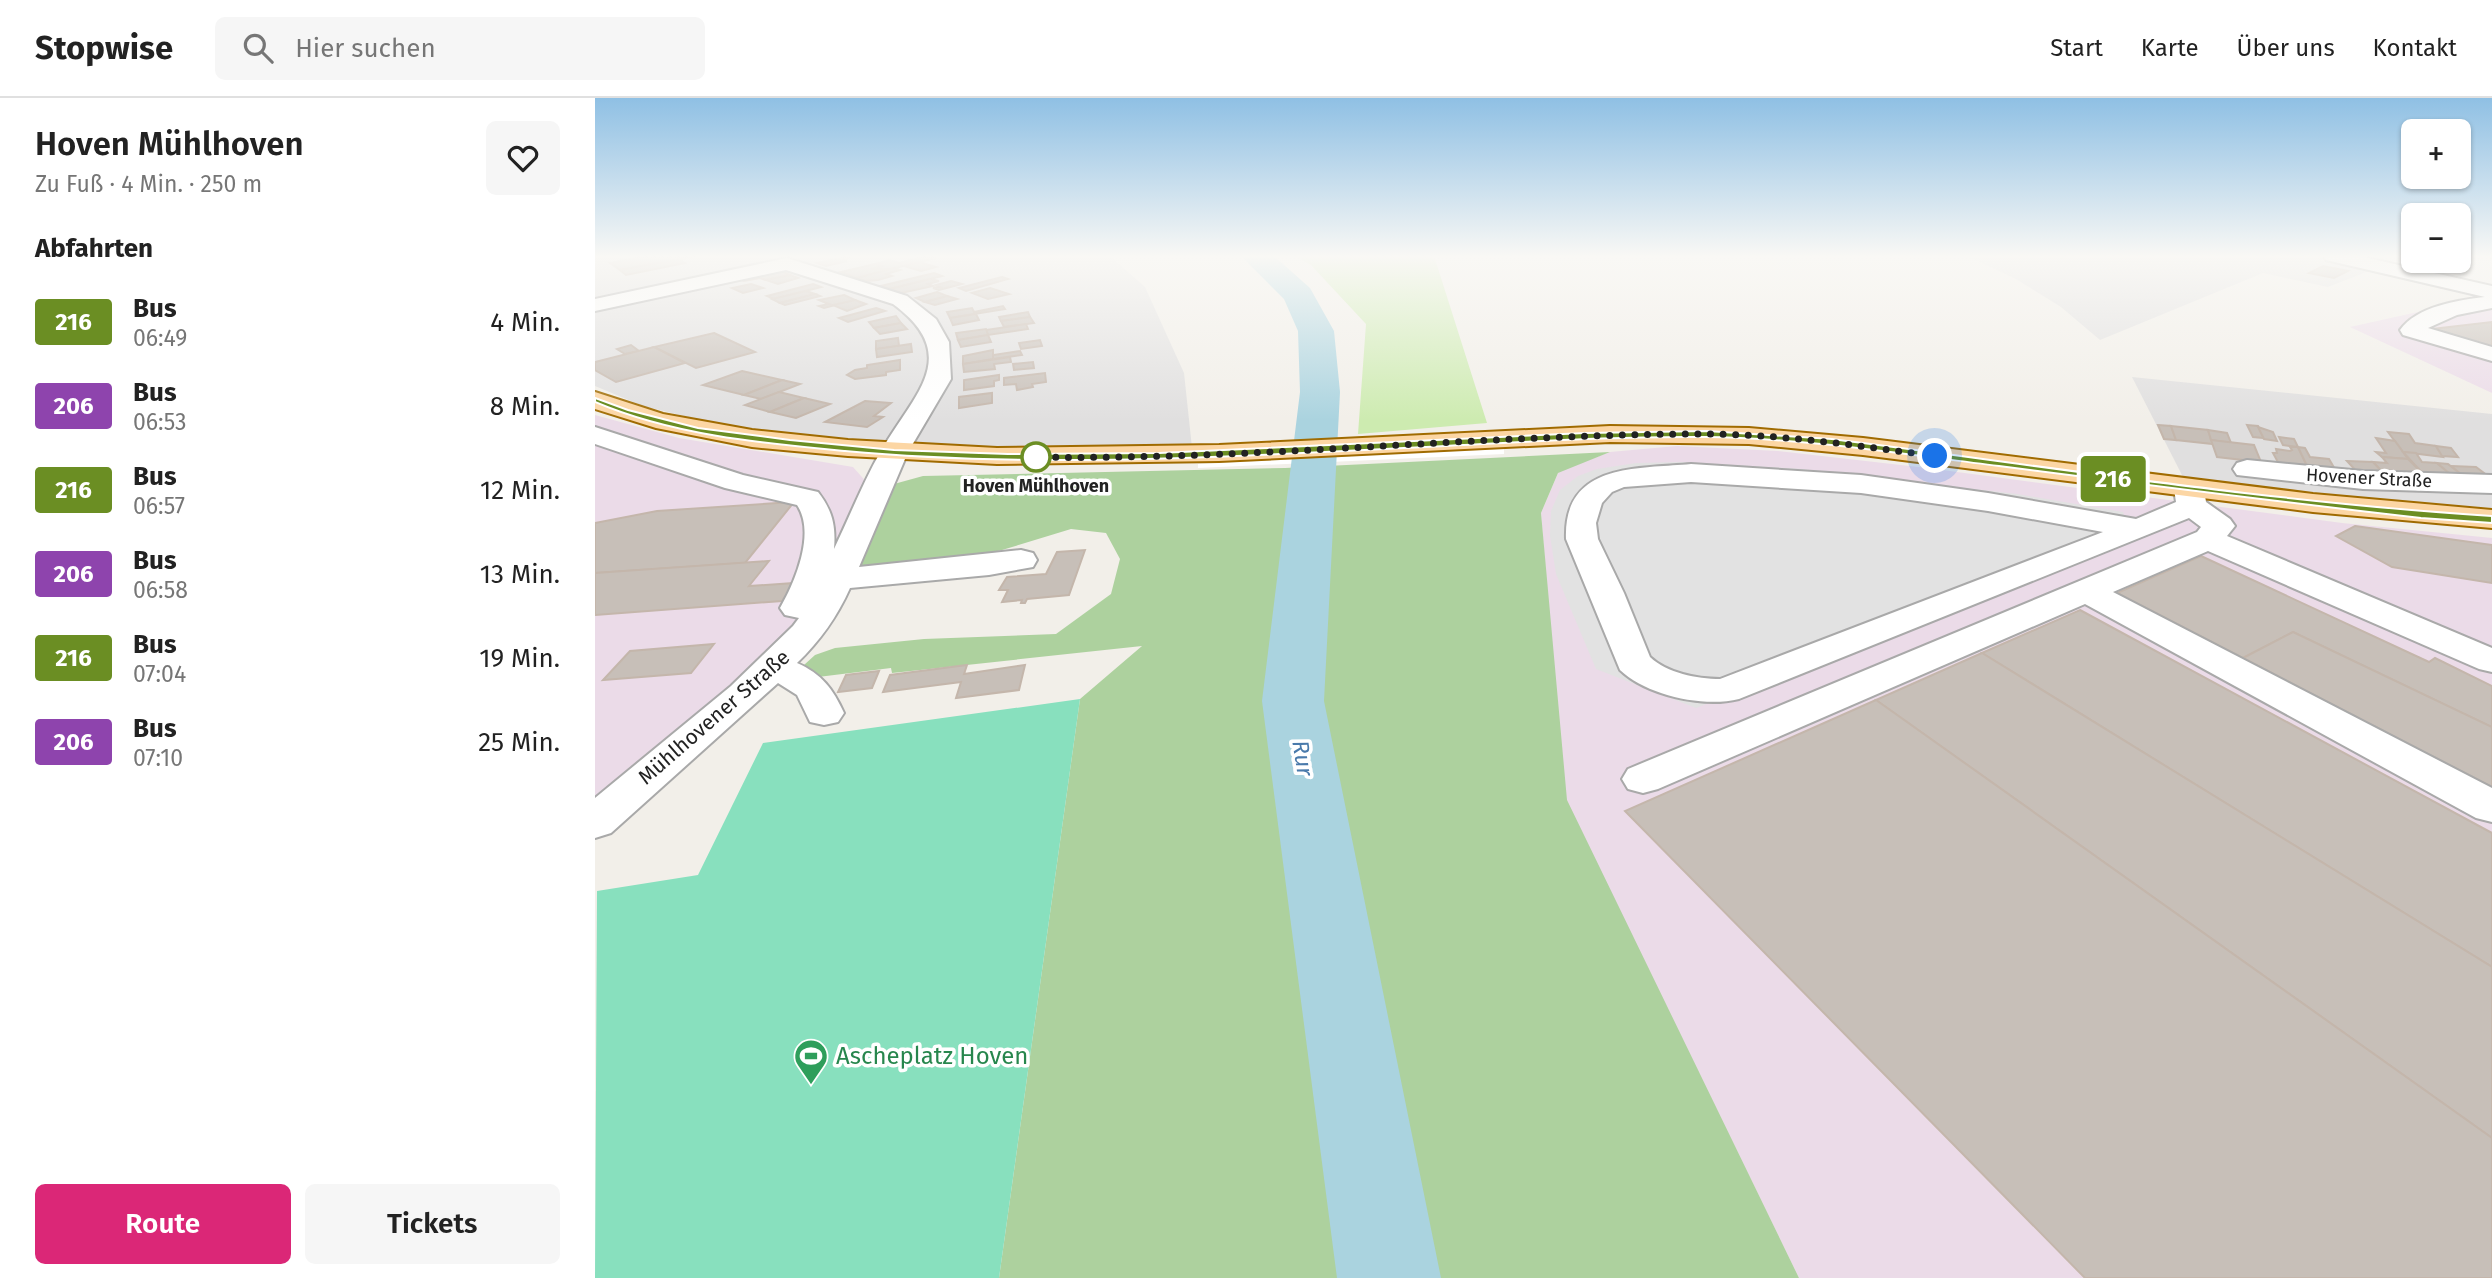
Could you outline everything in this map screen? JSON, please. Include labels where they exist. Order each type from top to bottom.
[{"type":"main road","name":"Hovener Straße","points":[[595,400],[624,412],[698,431],[894,453],[1067,458],[1503,439],[1707,434],[1832,442],[2190,497],[2492,519]]},
{"type":"street","name":"Mühlhovener Straße","points":[[595,822],[773,667],[806,634],[824,607],[824,580],[894,453],[939,379],[939,339],[925,318],[915,311]]},
{"type":"street","points":[[2448,311],[2420,322],[2411,330],[2492,354]]},
{"type":"street","points":[[595,436],[734,482],[807,498],[815,505],[820,527],[824,580]]},
{"type":"street","name":"Hovener Straße","points":[[2247,469],[2363,480],[2492,484]]},
{"type":"street","points":[[1643,779],[2208,539],[2219,527],[2190,497],[2137,529],[1725,691],[1699,691],[1645,673],[1633,662],[1583,539],[1581,523],[1588,500],[1602,486],[1619,479],[1691,473],[1861,484],[1988,502],[2137,529]]},
{"type":"street","points":[[2208,539],[2492,661]]},
{"type":"street","points":[[795,611],[824,580],[1021,560]]},
{"type":"street","points":[[2086,591],[2492,807]]},
{"type":"street","points":[[773,667],[796,677],[816,691],[824,713]]},
{"type":"shaded area","points":[[595,311],[1156,311],[1184,373],[1192,448],[1009,451],[802,437],[717,424],[643,406],[595,386]]},
{"type":"shaded area","points":[[2066,311],[2170,311],[2100,340]]},
{"type":"shaded area","points":[[2422,311],[2492,311],[2492,393],[2350,327]]},
{"type":"shaded area","points":[[2132,377],[2492,414],[2492,508],[2339,496],[2184,479]]},
{"type":"shaded area","points":[[595,415],[679,438],[853,467],[869,485],[792,634],[595,804]]},
{"type":"shaded area","points":[[1677,446],[1778,451],[2342,523],[2492,538],[2492,1278],[1799,1278],[1564,796],[1541,513],[1559,471],[1610,452]]},
{"type":"shaded area","points":[[1680,462],[1802,469],[2017,494],[2123,512],[2131,536],[1696,708],[1596,669],[1556,574],[1550,536],[1551,511],[1560,490],[1578,476],[1597,469],[1636,463]]},
{"type":"green space","points":[[1354,311],[1452,311],[1487,423],[1358,434],[1366,324]]},
{"type":"green space","points":[[1610,452],[1558,473],[1541,513],[1567,800],[1799,1278],[999,1278],[1080,699],[1142,646],[892,673],[891,668],[818,677],[804,673],[804,665],[815,655],[835,648],[924,639],[1056,634],[1111,594],[1120,559],[1106,533],[1071,529],[1002,550],[937,564],[854,572],[894,484],[923,476],[1285,468]]},
{"type":"green space","name":"Ascheplatz Hoven","points":[[1080,699],[999,1278],[595,1278],[597,891],[698,875],[763,743]]},
{"type":"pier","points":[[1504,448],[1504,454],[1198,468],[1198,464]]},
{"type":"building","points":[[865,311],[885,311],[848,322],[839,318]]},
{"type":"building","points":[[974,311],[992,311],[950,318],[947,312]]},
{"type":"building","points":[[1028,312],[1030,317],[1001,321],[999,317]]},
{"type":"building","points":[[976,314],[979,320],[953,325],[950,318]]},
{"type":"building","points":[[896,316],[901,323],[874,328],[869,322]]},
{"type":"building","points":[[1030,317],[1034,323],[1004,327],[1001,321]]},
{"type":"building","points":[[2492,322],[2492,349],[2432,329]]},
{"type":"building","points":[[901,323],[907,329],[880,334],[874,328]]},
{"type":"building","points":[[1026,324],[1028,329],[988,335],[986,330]]},
{"type":"building","points":[[986,329],[988,335],[958,340],[956,333]]},
{"type":"building","points":[[714,333],[755,352],[696,368],[654,347]]},
{"type":"building","points":[[988,335],[991,342],[961,347],[958,340]]},
{"type":"building","points":[[898,338],[899,346],[876,349],[876,341]]},
{"type":"building","points":[[1040,340],[1042,346],[1021,349],[1019,343]]},
{"type":"building","points":[[911,344],[912,352],[877,357],[876,349]]},
{"type":"building","points":[[631,345],[639,351],[625,354],[617,349]]},
{"type":"building","points":[[654,347],[685,363],[616,382],[595,370],[595,362]]},
{"type":"building","points":[[993,350],[993,359],[963,364],[963,356]]},
{"type":"building","points":[[1020,351],[1022,355],[993,359],[993,355]]},
{"type":"building","points":[[1010,357],[1011,362],[994,364],[995,369],[964,372],[963,364]]},
{"type":"building","points":[[900,360],[900,370],[886,372],[886,375],[855,379],[847,375],[867,368],[867,365]]},
{"type":"building","points":[[1033,362],[1034,368],[1014,370],[1013,364]]},
{"type":"building","points":[[742,371],[782,380],[744,395],[703,385]]},
{"type":"building","points":[[1045,373],[1046,382],[1032,384],[1033,387],[1017,390],[1016,384],[1004,385],[1004,378]]},
{"type":"building","points":[[999,375],[994,386],[964,390],[964,380]]},
{"type":"building","points":[[782,380],[800,384],[761,399],[744,395]]},
{"type":"building","points":[[779,392],[804,398],[770,412],[745,405]]},
{"type":"building","points":[[992,393],[992,403],[959,408],[959,397]]},
{"type":"building","points":[[804,398],[830,404],[796,418],[770,412]]},
{"type":"building","points":[[865,401],[891,403],[874,416],[883,417],[867,427],[825,422]]},
{"type":"building","points":[[2158,425],[2171,426],[2176,440],[2164,439]]},
{"type":"building","points":[[2247,425],[2258,426],[2264,438],[2253,437]]},
{"type":"building","points":[[2171,426],[2208,430],[2213,444],[2176,440]]},
{"type":"building","points":[[2258,427],[2273,432],[2277,441],[2264,439]]},
{"type":"building","points":[[2208,430],[2227,433],[2231,443],[2211,440]]},
{"type":"building","points":[[2388,432],[2409,434],[2415,443],[2436,446],[2443,457],[2403,452]]},
{"type":"building","points":[[2279,437],[2294,439],[2298,447],[2283,445]]},
{"type":"building","points":[[2376,438],[2395,441],[2408,459],[2382,457],[2376,452],[2386,453]]},
{"type":"building","points":[[2211,440],[2254,445],[2261,462],[2217,457]]},
{"type":"building","points":[[2436,446],[2451,448],[2458,457],[2442,456]]},
{"type":"building","points":[[2290,447],[2298,447],[2308,468],[2279,464],[2273,453],[2277,453],[2276,449],[2290,451]]},
{"type":"building","points":[[2298,447],[2305,448],[2310,457],[2329,459],[2336,471],[2308,468]]},
{"type":"building","points":[[2403,452],[2416,453],[2422,462],[2437,463],[2455,478],[2426,477]]},
{"type":"building","points":[[2382,457],[2408,459],[2426,477],[2386,476],[2373,462],[2387,463]]},
{"type":"building","points":[[2347,461],[2373,462],[2386,476],[2359,474]]},
{"type":"building","points":[[2437,463],[2448,464],[2466,478],[2455,478]]},
{"type":"building","points":[[2451,466],[2476,467],[2492,479],[2466,478]]},
{"type":"building","points":[[794,502],[745,563],[595,573],[595,523],[657,511]]},
{"type":"building","points":[[2355,526],[2492,545],[2492,583],[2392,567],[2336,536]]},
{"type":"building","points":[[1085,550],[1069,595],[1027,599],[1025,603],[1021,603],[1022,600],[1002,602],[1008,590],[999,590],[1007,577],[1046,574],[1057,552]]},
{"type":"building","points":[[2201,556],[2429,662],[2435,658],[2492,686],[2492,727],[2293,632],[2243,658],[2117,593]]},
{"type":"building","points":[[769,561],[749,586],[795,583],[782,601],[595,615],[595,573]]},
{"type":"building","points":[[2080,610],[2492,833],[2492,967],[1982,653]]},
{"type":"building","points":[[2293,632],[2492,727],[2492,787],[2243,658]]},
{"type":"building","points":[[714,644],[691,673],[603,680],[630,651]]},
{"type":"building","points":[[1982,653],[2492,967],[2492,1138],[1876,700]]},
{"type":"building","points":[[967,665],[964,674],[1025,665],[1019,690],[956,698],[961,682],[883,692],[890,675]]},
{"type":"building","points":[[879,671],[872,688],[838,692],[846,675]]},
{"type":"building","points":[[1876,700],[2492,1138],[2492,1278],[2085,1278],[1625,811]]},
{"type":"waterway","name":"Rur","points":[[1306,311],[1316,331],[1320,392],[1293,701],[1389,1278]]},
{"type":"bus line","name":"216","points":[[595,400],[624,412],[698,431],[894,453],[1008,457],[1159,456],[1503,439],[1707,434],[1832,442],[2292,500],[2421,515],[2492,519]]},
{"type":"place","name":"Hoven Mühlhoven","points":[[1036,457]]},
{"type":"place","name":"Ascheplatz Hoven","points":[[811,1086]]},
{"type":"route","points":[[1036,457],[1027,457],[1159,456],[1503,439],[1707,434],[1832,442],[1935,456]]}]
